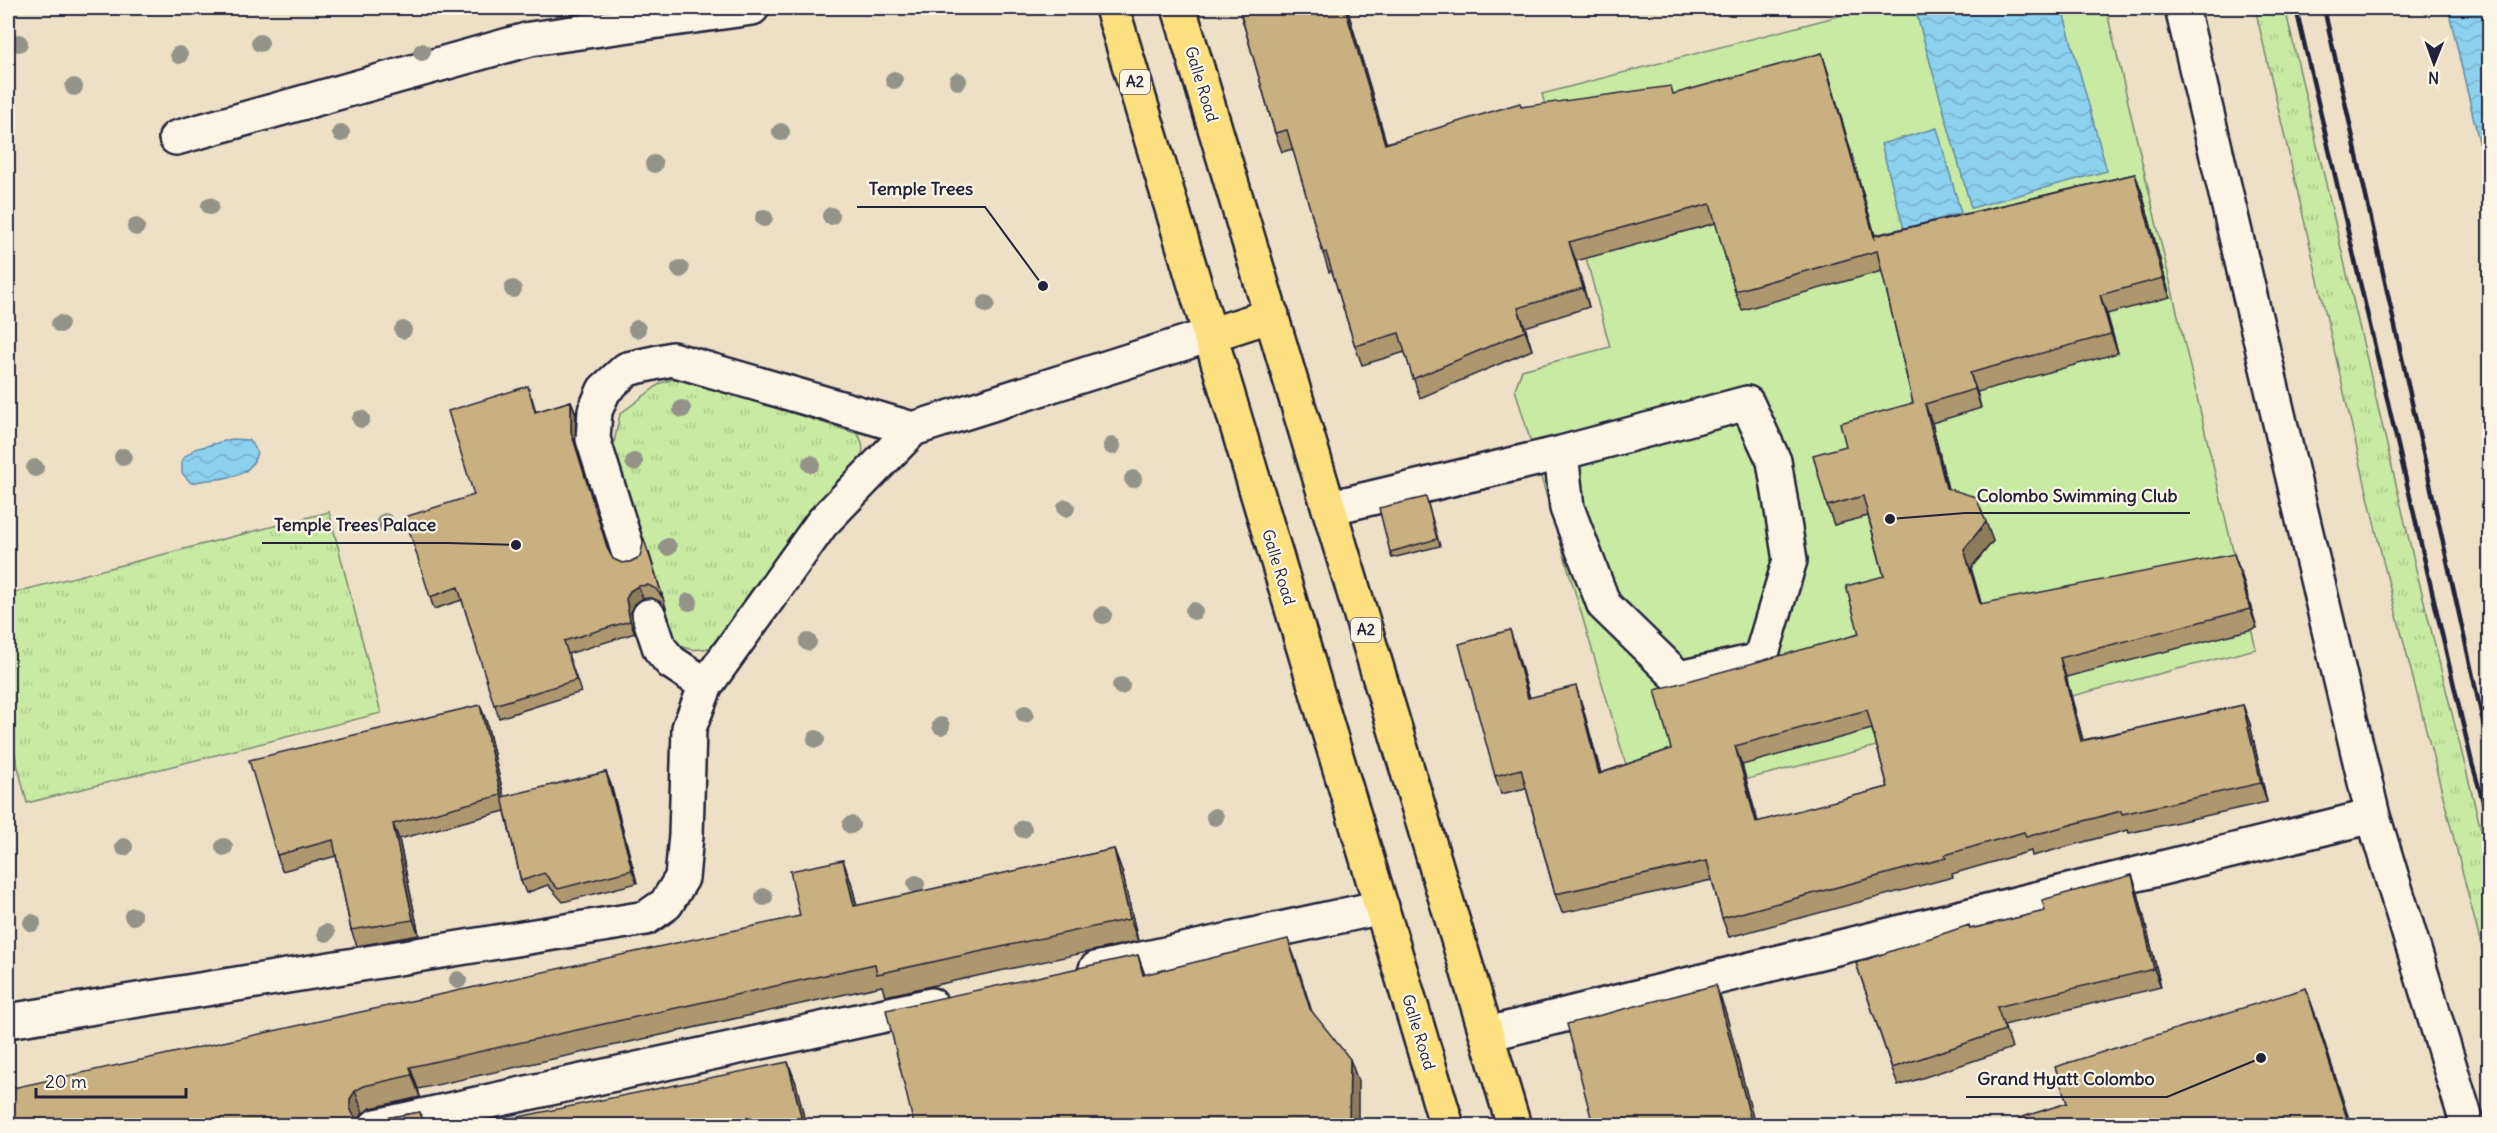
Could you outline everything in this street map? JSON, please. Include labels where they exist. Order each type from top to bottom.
[{"type":"highway","name":"Galle Road","points":[[1112,8],[1447,1125]]},
{"type":"highway","name":"Galle Road","points":[[1179,8],[1514,1125]]},
{"type":"highway","points":[[1210,335],[1272,315]]},
{"type":"street","points":[[176,138],[530,39],[752,8]]},
{"type":"street","points":[[2182,8],[2373,816],[2468,1125]]},
{"type":"street","points":[[8,1021],[646,918],[666,904],[682,878],[686,835],[688,728],[706,685],[822,523],[913,429],[1210,335]]},
{"type":"street","points":[[630,557],[594,439],[595,411],[604,390],[627,369],[672,359],[913,429]]},
{"type":"street","points":[[1329,508],[1561,453],[1747,403],[1774,461],[1790,560],[1760,660],[1679,678],[1604,605],[1567,508],[1561,453]]},
{"type":"street","points":[[649,616],[660,649],[671,662],[706,685]]},
{"type":"street","points":[[1486,1034],[2373,816]]},
{"type":"street","points":[[1066,975],[1382,907]]},
{"type":"street","points":[[376,1125],[961,998]]},
{"type":"green space","points":[[1869,8],[2106,8],[2256,649],[1654,803],[1632,785],[1515,389],[1522,370],[1610,347],[1542,94]]},
{"type":"green space","points":[[2255,8],[2285,8],[2413,557],[2489,862],[2489,976],[2383,561]]},
{"type":"green space","points":[[676,378],[688,379],[858,434],[863,446],[857,465],[721,644],[696,650],[683,647],[660,634],[612,473],[611,457],[620,414],[661,383]]},
{"type":"green space","points":[[329,512],[381,713],[27,803],[8,727],[8,594]]},
{"type":"water","points":[[1948,8],[2062,8],[2107,171],[1971,208],[1917,16]]},
{"type":"water","points":[[2448,8],[2489,8],[2489,185]]},
{"type":"water","points":[[1937,128],[1961,213],[1904,229],[1881,144]]},
{"type":"water","points":[[232,439],[249,440],[257,452],[248,469],[232,477],[191,483],[182,473],[182,459],[195,449]]},
{"type":"building","points":[[1239,8],[1345,8],[1385,144],[1520,103],[1521,107],[1671,86],[1673,94],[1822,53],[1875,240],[1874,236],[2135,174],[2163,278],[2100,295],[2111,334],[1970,373],[1975,389],[1925,404],[1946,488],[1976,497],[1986,522],[1964,549],[1980,604],[2234,554],[2250,609],[2060,658],[2081,741],[2243,705],[2261,783],[2122,814],[2121,811],[2026,837],[2024,832],[1945,855],[1946,858],[1722,918],[1707,861],[1555,894],[1521,769],[1495,776],[1459,644],[1510,630],[1528,698],[1576,686],[1599,774],[1671,749],[1655,690],[1859,634],[1846,586],[1884,576],[1863,496],[1827,506],[1813,455],[1846,446],[1840,423],[1913,403],[1877,251],[1735,291],[1710,204],[1569,242],[1583,288],[1518,308],[1525,331],[1413,379],[1399,333],[1355,346],[1326,252],[1323,253],[1287,130],[1275,133]],"holes":[[[1867,710],[1888,787],[1756,822],[1735,746]]]},
{"type":"building","points":[[528,386],[535,412],[571,401],[571,432],[608,550],[613,559],[622,563],[630,562],[640,557],[644,539],[663,598],[656,589],[648,585],[638,586],[630,591],[626,599],[630,621],[564,641],[576,680],[494,705],[458,587],[430,597],[405,517],[474,495],[448,411]]},
{"type":"building","points":[[1426,497],[1437,539],[1390,552],[1379,508]]},
{"type":"building","points":[[480,705],[501,795],[393,824],[413,920],[351,930],[333,840],[277,855],[249,760]]},
{"type":"building","points":[[606,772],[632,870],[558,889],[544,873],[521,881],[502,797]]},
{"type":"building","points":[[1114,849],[1130,919],[877,974],[875,964],[410,1067],[412,1075],[364,1086],[355,1091],[350,1099],[350,1108],[354,1116],[363,1122],[420,1112],[423,1125],[8,1125],[8,1089],[800,916],[790,871],[843,860],[854,906]]},
{"type":"building","points":[[2132,875],[2154,969],[1997,1007],[2005,1030],[1892,1068],[1856,963],[1969,925],[1970,929],[2045,911],[2042,900]]},
{"type":"building","points":[[1288,939],[1310,1009],[1350,1059],[1349,1125],[914,1125],[886,1010],[1138,955],[1143,975]]},
{"type":"building","points":[[1716,985],[1752,1125],[1593,1125],[1567,1024]]},
{"type":"building","points":[[2306,988],[2349,1125],[2021,1125],[2019,1118],[2067,1103],[2055,1067]]},
{"type":"building","points":[[788,1062],[803,1125],[479,1125]]},
{"type":"railway","points":[[2296,8],[2472,763],[2490,826]]},
{"type":"railway","points":[[2324,8],[2490,753]]},
{"type":"place","name":"Temple Trees","points":[[1043,286]]},
{"type":"place","name":"Colombo Swimming Club","points":[[1890,519]]},
{"type":"place","name":"Temple Trees Palace","points":[[516,545]]},
{"type":"place","name":"Grand Hyatt Colombo","points":[[2261,1058]]}]
